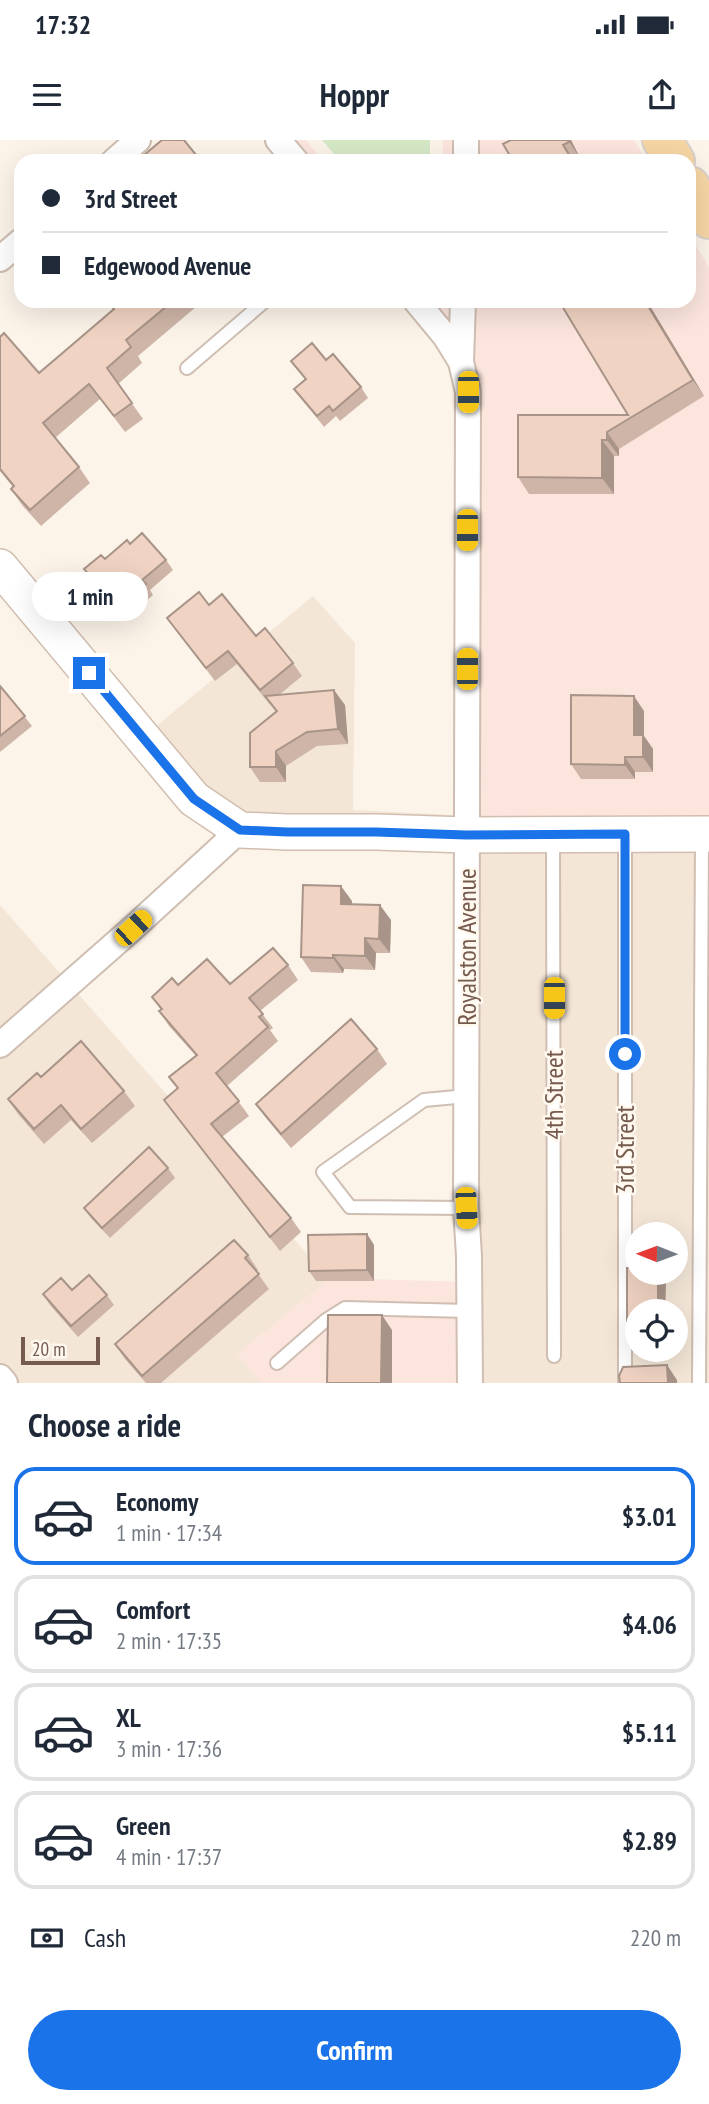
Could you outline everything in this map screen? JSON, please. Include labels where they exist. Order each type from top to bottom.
[{"type":"main road","points":[[696,196],[709,219]]},
{"type":"street","points":[[122,154],[138,140]]},
{"type":"street","points":[[278,140],[290,154]]},
{"type":"street","points":[[0,259],[14,247]]},
{"type":"street","points":[[421,308],[461,362]]},
{"type":"street","name":"Royalston Avenue","points":[[463,308],[461,362],[468,392],[466,1208],[470,1383]]},
{"type":"street","points":[[0,568],[194,799],[240,830],[466,835],[705,834]]},
{"type":"street","points":[[0,1045],[240,830]]},
{"type":"street","points":[[0,1377],[5,1383]]},
{"type":"lane","points":[[187,368],[257,308]]},
{"type":"lane","name":"4th Street","points":[[553,833],[554,1356]]},
{"type":"lane","name":"3rd Street","points":[[625,834],[625,1383]]},
{"type":"lane","points":[[699,1383],[704,1193],[705,834]]},
{"type":"lane","points":[[466,1208],[350,1207],[323,1172],[424,1100],[467,1096]]},
{"type":"lane","points":[[277,1363],[326,1320],[345,1308],[469,1311]]},
{"type":"shaded area","points":[[292,140],[306,140],[317,154],[304,154]]},
{"type":"shaded area","points":[[443,140],[634,140],[643,154],[443,154]]},
{"type":"shaded area","points":[[696,245],[709,268],[709,820],[475,816],[475,404],[434,308],[696,308]]},
{"type":"shaded area","points":[[313,596],[355,643],[353,810],[475,816],[475,821],[245,816],[205,789],[154,728]]},
{"type":"shaded area","points":[[474,848],[709,848],[709,1383],[469,1383]]},
{"type":"shaded area","points":[[0,905],[329,1279],[238,1354],[261,1383],[3,1383],[0,1379]]},
{"type":"shaded area","points":[[330,1278],[470,1282],[469,1383],[261,1383],[237,1354]]},
{"type":"green space","points":[[322,140],[430,140],[430,154],[334,154]]},
{"type":"building","points":[[162,140],[184,140],[195,154],[145,154]]},
{"type":"building","points":[[511,140],[568,140],[569,142],[563,145],[569,154],[509,154],[503,144]]},
{"type":"building","points":[[165,308],[126,340],[131,347],[107,368],[132,403],[114,416],[89,384],[43,423],[79,467],[30,510],[11,489],[14,486],[0,469],[0,337],[4,333],[39,373],[114,309]]},
{"type":"building","points":[[563,308],[649,308],[693,380],[607,432],[607,440],[602,440],[602,478],[518,477],[518,415],[628,415]]},
{"type":"building","points":[[312,343],[326,360],[333,354],[361,387],[333,411],[329,406],[317,416],[294,389],[306,379],[291,361]]},
{"type":"building","points":[[142,533],[166,560],[142,580],[146,584],[118,609],[84,569],[101,555],[105,559],[127,540],[130,544]]},
{"type":"building","points":[[199,592],[209,605],[222,594],[256,636],[265,628],[293,663],[260,690],[228,651],[206,668],[167,618]]},
{"type":"building","points":[[0,686],[25,716],[0,736]]},
{"type":"building","points":[[334,690],[338,729],[307,732],[276,751],[276,767],[250,767],[250,733],[277,711],[265,696]]},
{"type":"building","points":[[571,695],[634,696],[634,735],[643,735],[643,757],[625,757],[625,765],[571,764]]},
{"type":"building","points":[[303,885],[341,886],[341,904],[380,905],[379,939],[365,938],[365,956],[301,957]]},
{"type":"building","points":[[273,948],[288,965],[249,998],[263,1014],[259,1017],[268,1027],[216,1073],[239,1101],[211,1124],[291,1218],[270,1237],[164,1100],[178,1088],[169,1077],[197,1055],[159,1011],[162,1009],[152,997],[172,978],[178,985],[207,959],[230,984]]},
{"type":"building","points":[[351,1019],[377,1049],[281,1134],[256,1104]]},
{"type":"building","points":[[81,1041],[124,1091],[81,1129],[61,1105],[34,1129],[8,1099],[37,1073],[41,1077]]},
{"type":"building","points":[[149,1147],[168,1168],[102,1228],[84,1208]]},
{"type":"building","points":[[367,1234],[367,1270],[309,1271],[308,1235]]},
{"type":"building","points":[[234,1240],[248,1255],[245,1258],[259,1274],[142,1376],[115,1344]]},
{"type":"building","points":[[89,1275],[107,1295],[71,1326],[43,1294],[61,1278],[72,1290]]},
{"type":"building","points":[[627,1285],[658,1285],[658,1299],[627,1299]]},
{"type":"building","points":[[328,1315],[382,1315],[381,1383],[327,1383]]},
{"type":"building","points":[[667,1365],[668,1383],[620,1383],[619,1376],[623,1367]]},
{"type":"route","points":[[89,673],[194,799],[240,830],[466,835],[625,834],[625,1054]]}]
